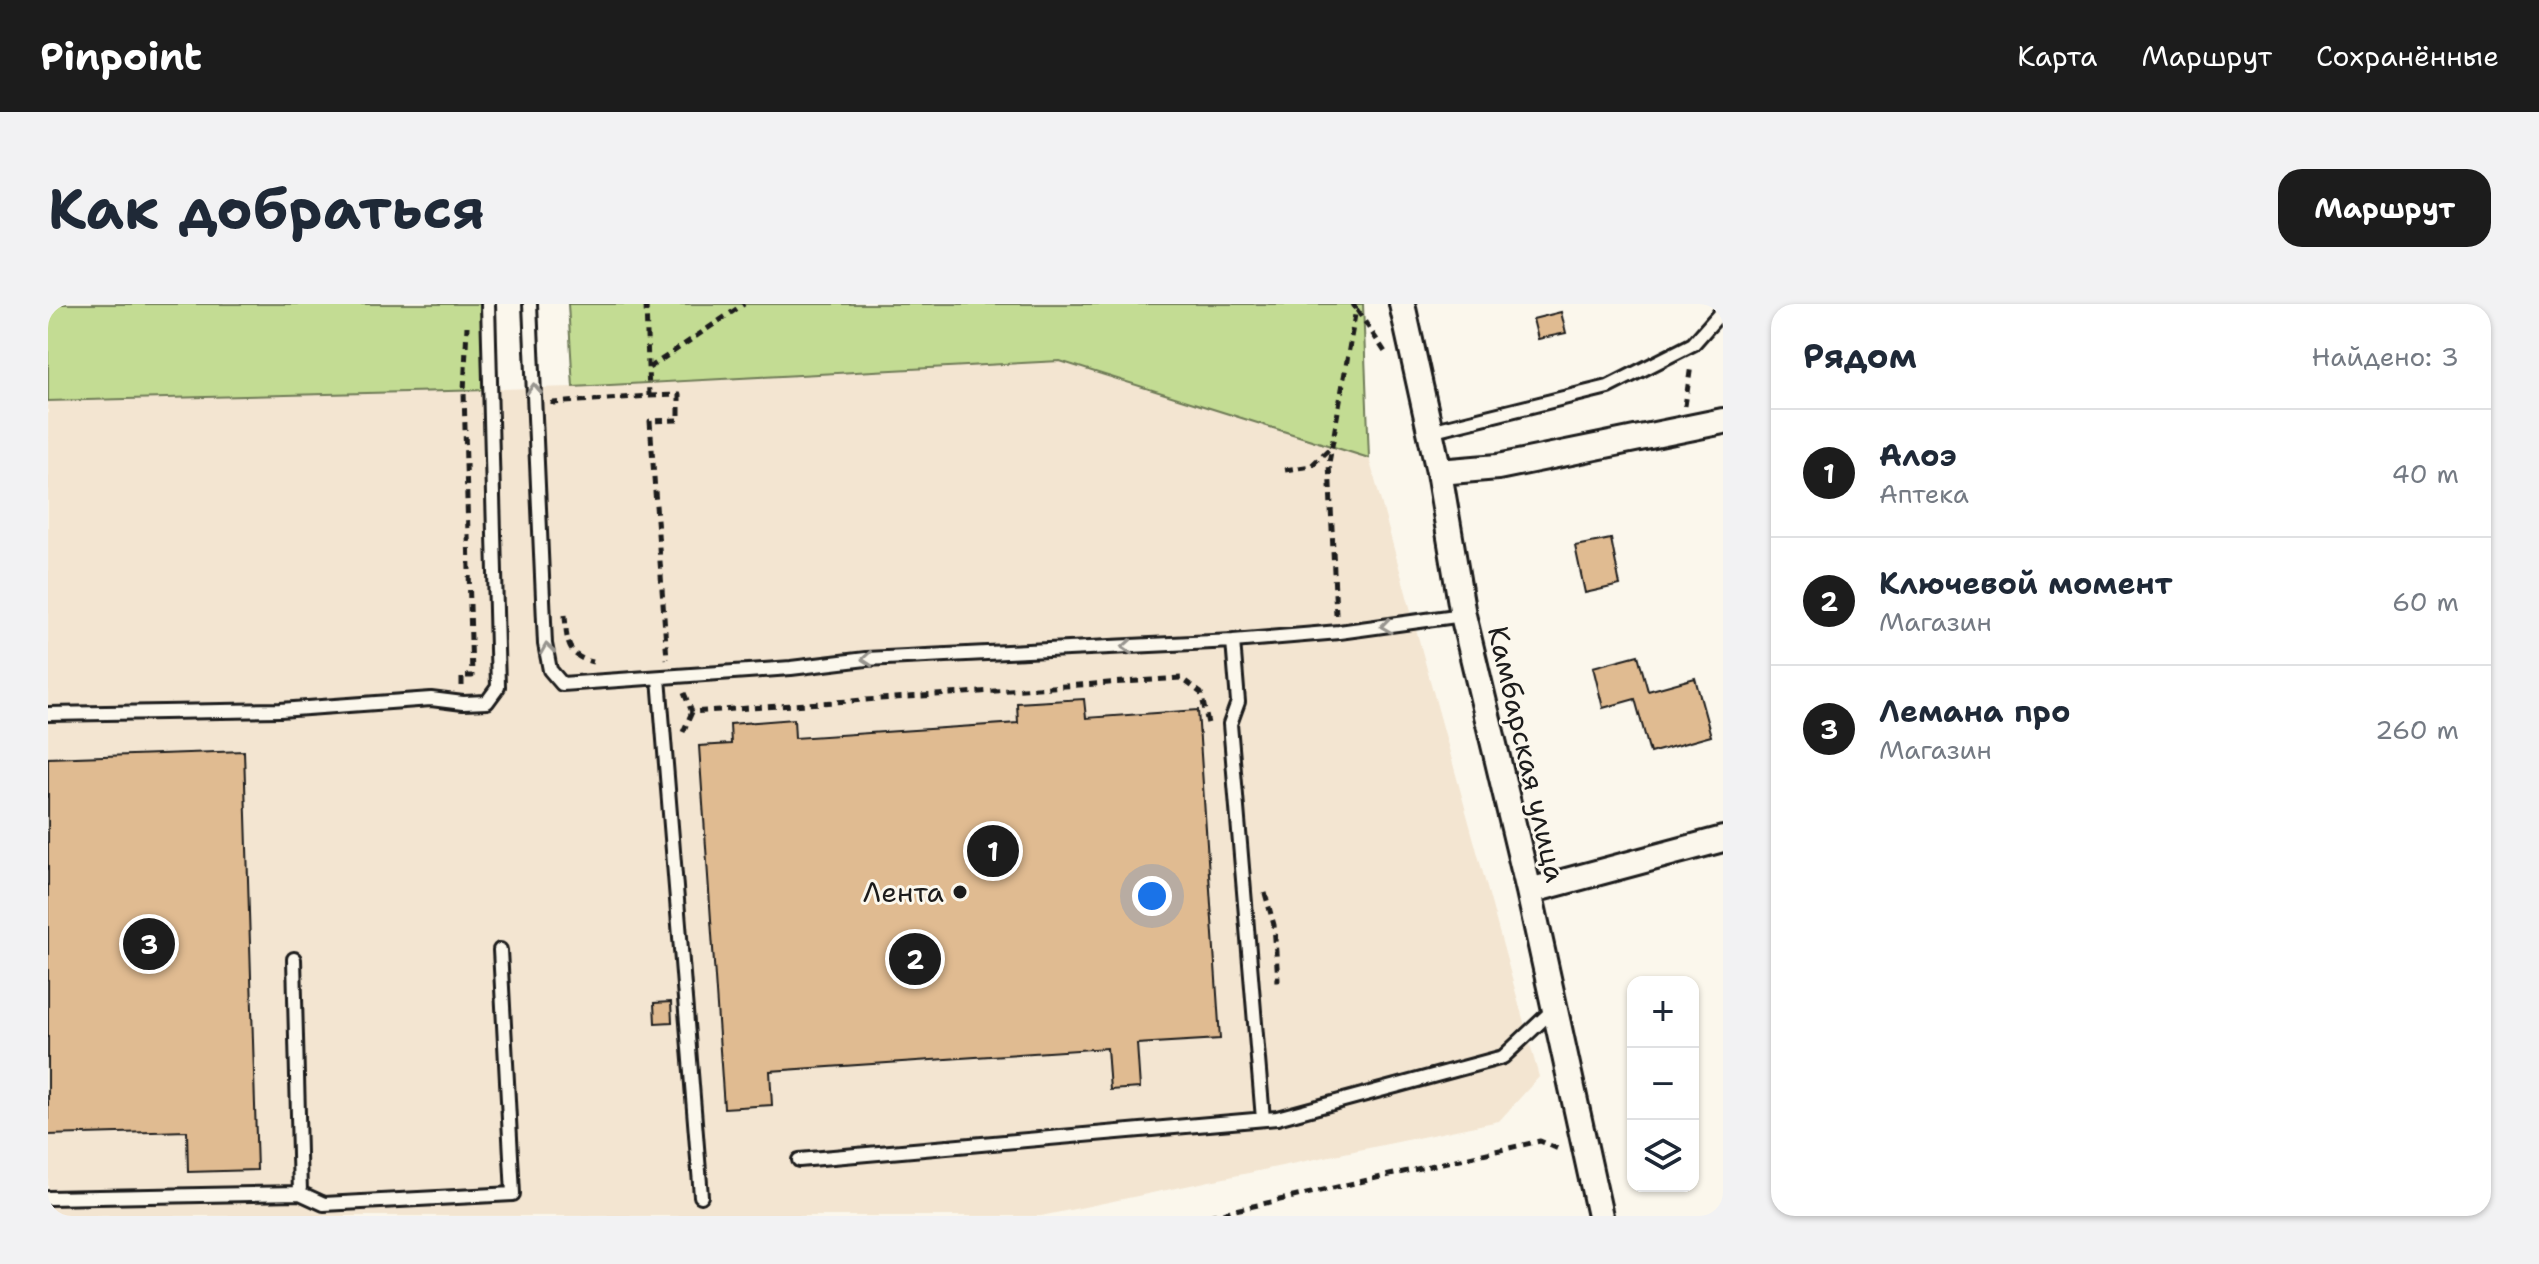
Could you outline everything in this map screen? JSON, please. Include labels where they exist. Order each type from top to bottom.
[{"type":"street","name":"Камбарская улица","points":[[1402,304],[1439,472],[1463,615],[1529,891],[1600,1216]]},
{"type":"street","points":[[1439,472],[1498,467],[1723,421]]},
{"type":"street","points":[[1529,891],[1723,839]]},
{"type":"lane","points":[[48,714],[280,710],[431,699],[487,702],[498,687],[488,304]]},
{"type":"lane","points":[[530,304],[545,644],[550,670],[562,684],[866,659],[1233,641],[1339,632],[1463,615]]},
{"type":"lane","points":[[1430,431],[1608,387],[1693,344],[1723,310]]},
{"type":"lane","points":[[1233,641],[1238,702],[1230,724],[1263,1119]]},
{"type":"lane","points":[[659,678],[701,1196]]},
{"type":"lane","points":[[48,1198],[300,1193],[324,1204],[513,1194],[500,950]]},
{"type":"lane","points":[[294,959],[300,1193]]},
{"type":"lane","points":[[799,1160],[1277,1118],[1503,1057],[1555,1008]]},
{"type":"path","points":[[646,304],[649,396]]},
{"type":"path","points":[[648,368],[744,304]]},
{"type":"path","points":[[1339,632],[1329,463],[1356,309],[1353,304]]},
{"type":"path","points":[[463,703],[462,676],[472,676],[464,392],[468,319]]},
{"type":"path","points":[[1679,430],[1690,384],[1693,344]]},
{"type":"path","points":[[554,419],[553,403],[679,395],[679,420],[650,421],[665,656],[692,712],[683,730],[684,746]]},
{"type":"path","points":[[1285,470],[1311,466],[1332,446]]},
{"type":"path","points":[[565,608],[567,640],[572,651],[579,659],[600,663]]},
{"type":"path","points":[[1323,613],[1336,612]]},
{"type":"path","points":[[653,657],[679,655]]},
{"type":"path","points":[[692,712],[1181,678],[1201,693],[1210,740]]},
{"type":"path","points":[[1209,1216],[1540,1141],[1588,1161]]},
{"type":"shaded area","points":[[1060,361],[1369,458],[1539,1077],[1499,1121],[1041,1216],[48,1216],[48,401],[573,387]]},
{"type":"green space","points":[[48,304],[484,304],[488,390],[48,401]]},
{"type":"green space","points":[[568,304],[1363,304],[1369,458],[1060,361],[573,387]]},
{"type":"building","points":[[1561,312],[1566,333],[1538,339],[1533,319]]},
{"type":"building","points":[[1611,539],[1620,585],[1585,593],[1575,546]]},
{"type":"building","points":[[1638,655],[1648,691],[1695,678],[1711,736],[1650,753],[1635,699],[1603,708],[1593,667]]},
{"type":"building","name":"Лента","points":[[1084,699],[1086,718],[1198,710],[1220,1039],[1137,1044],[1140,1088],[1110,1090],[1107,1048],[770,1071],[772,1105],[724,1108],[699,746],[731,744],[730,724],[794,719],[795,738],[1018,723],[1017,703]]},
{"type":"building","points":[[244,751],[257,1170],[188,1172],[187,1131],[48,1135],[48,758]]},
{"type":"building","points":[[671,1002],[672,1022],[655,1023],[654,1003]]},
{"type":"place","name":"Алоэ","points":[[993,851]]},
{"type":"place","name":"Лента","points":[[960,892]]},
{"type":"place","name":"Лемана про","points":[[149,944]]},
{"type":"place","name":"Ключевой момент","points":[[915,959]]}]
